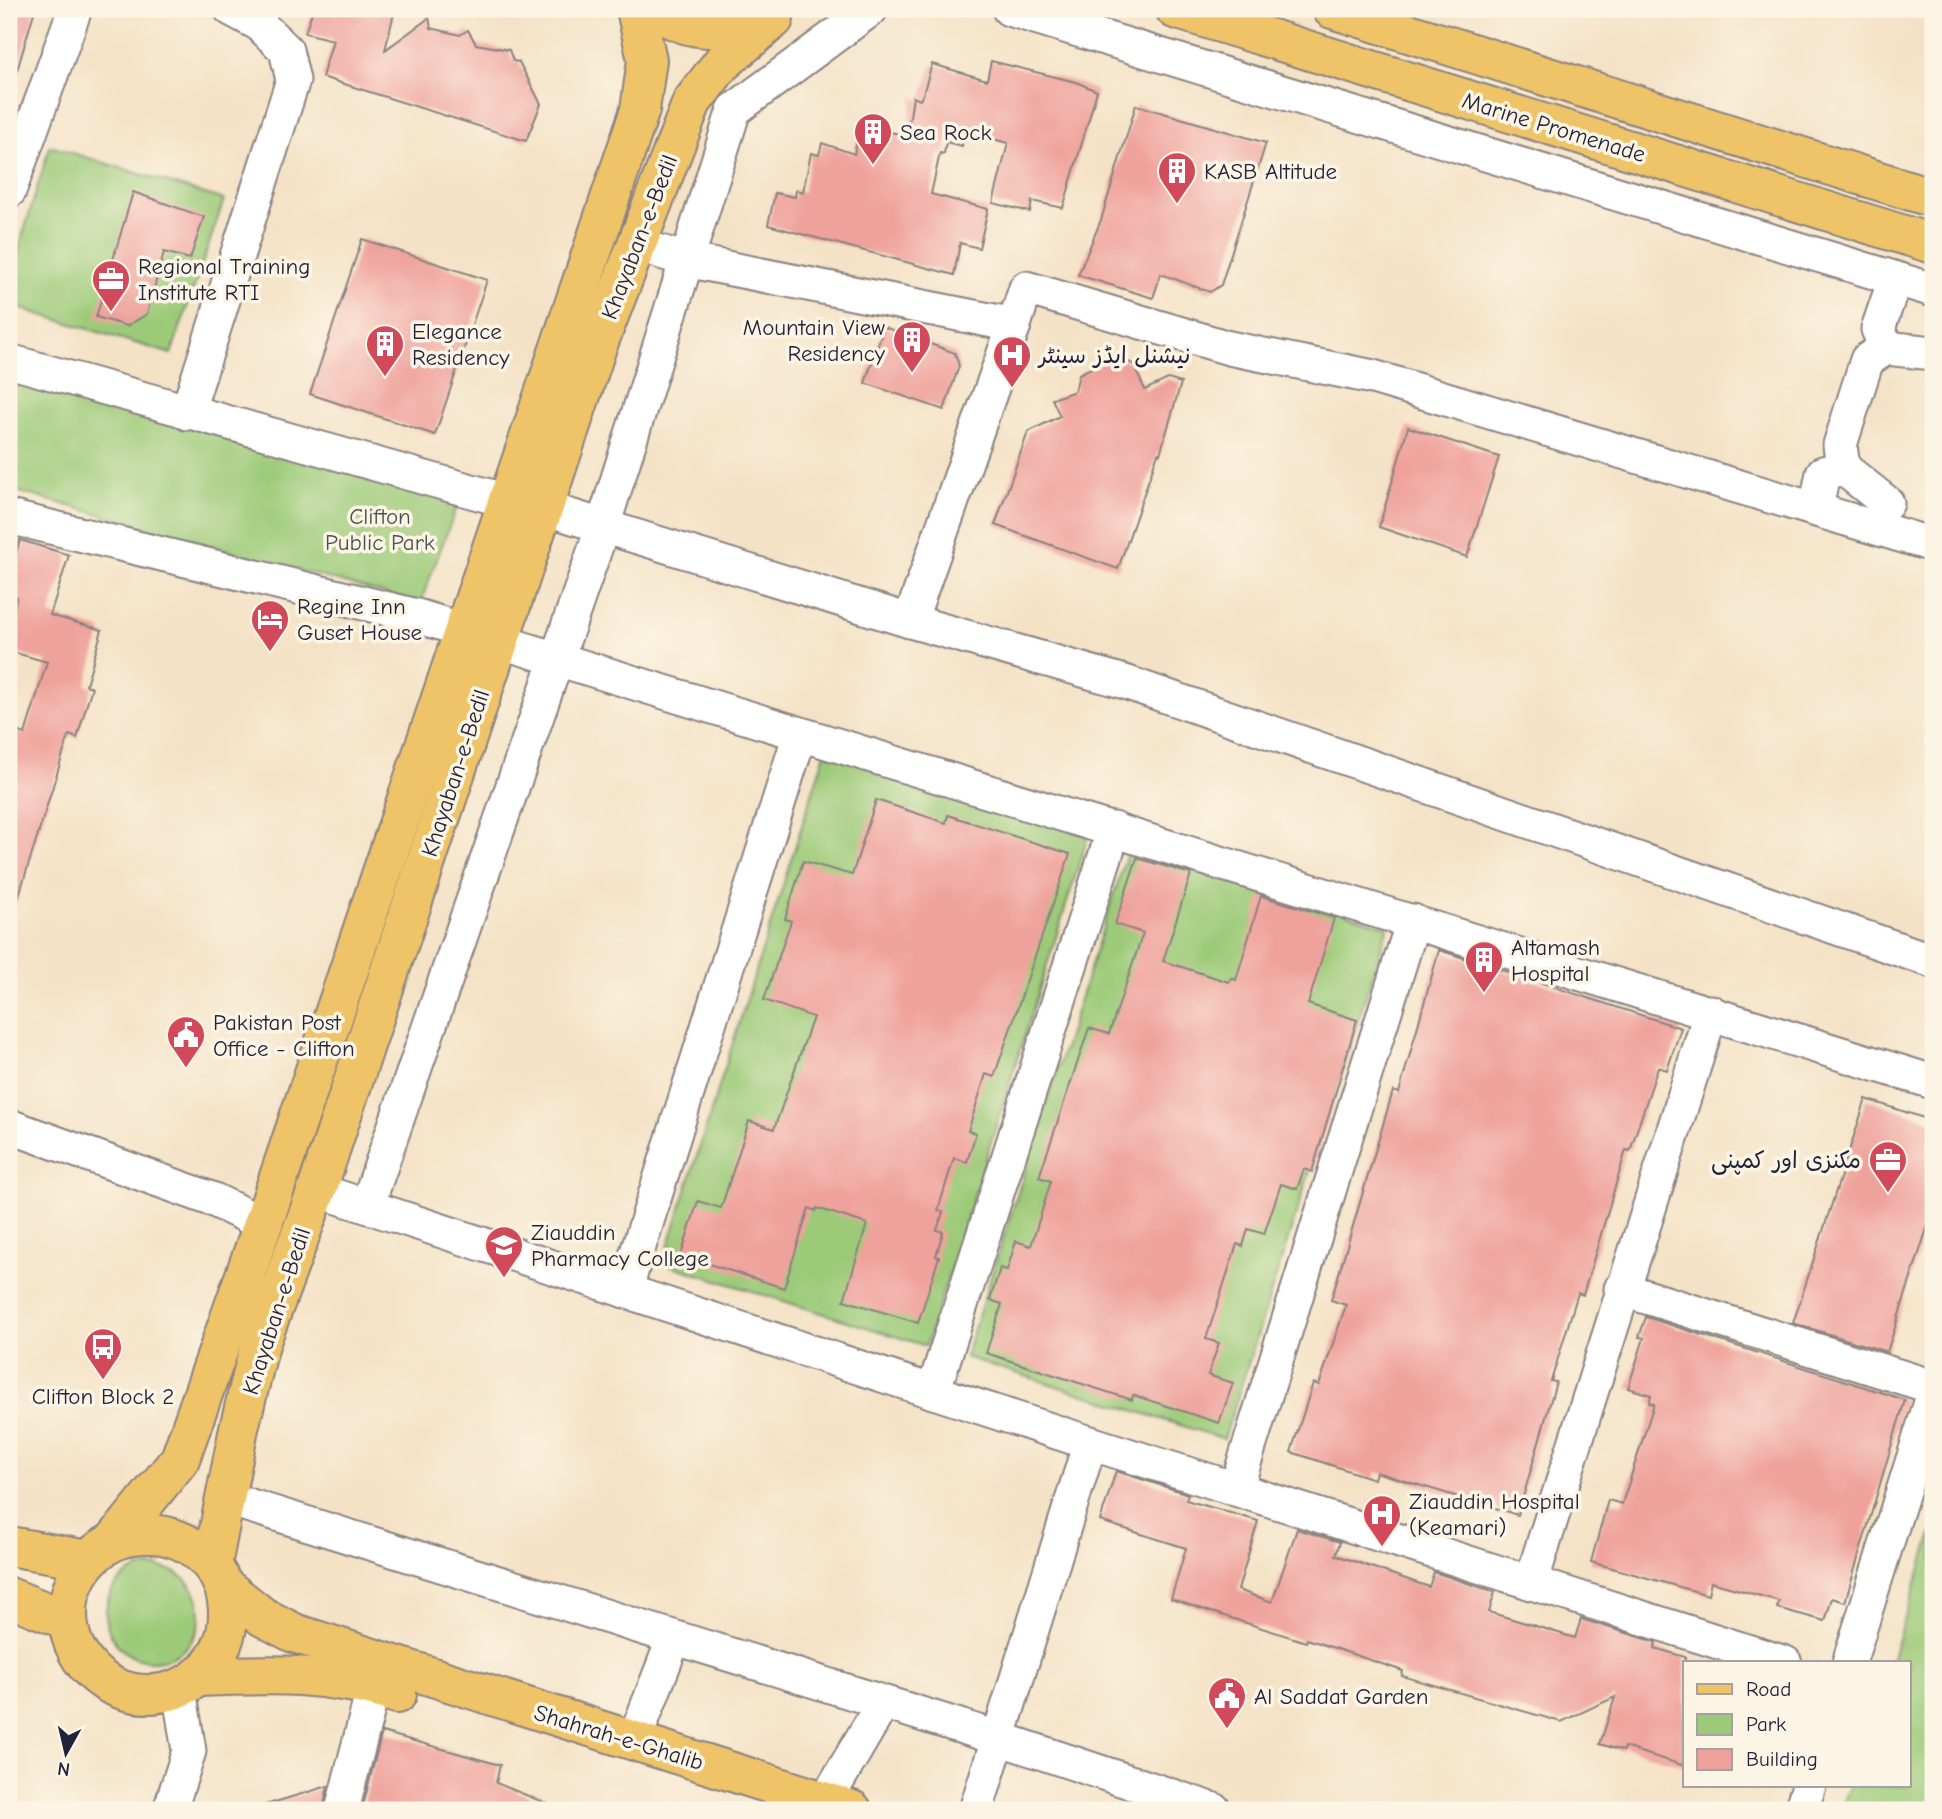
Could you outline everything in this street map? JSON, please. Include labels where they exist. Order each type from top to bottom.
[{"type":"main road","name":"Khayaban-e-Bedil","points":[[218,1576],[225,1498],[260,1345],[317,1190],[499,641],[525,504],[640,110],[647,60],[636,9]]},
{"type":"main road","points":[[654,9],[666,17],[701,29],[738,29],[780,14]]},
{"type":"main road","name":"Marine Promenade","points":[[1175,9],[1933,244]]},
{"type":"main road","name":"Marine Promenade","points":[[1332,9],[1933,198]]},
{"type":"main road","name":"Khayaban-e-Bedil","points":[[101,1550],[180,1458],[263,1224],[463,629],[525,504],[597,347],[692,102],[721,64],[780,14]]},
{"type":"main road","points":[[9,1546],[101,1550],[150,1534],[184,1542],[262,1617],[371,1677]]},
{"type":"main road","points":[[101,1550],[72,1588],[67,1620],[74,1647],[90,1670],[112,1686],[138,1694],[189,1683],[290,1674],[371,1677]]},
{"type":"main road","points":[[189,1683],[220,1652],[229,1620],[218,1576]]},
{"type":"main road","points":[[9,1597],[67,1620]]},
{"type":"main road","name":"Shahrah-e-Ghalib","points":[[371,1677],[634,1741],[839,1806]]},
{"type":"main road","name":"Shahrah-e-Ghalib","points":[[371,1677],[770,1810]]},
{"type":"street","points":[[9,191],[75,9]]},
{"type":"street","points":[[187,413],[293,80],[286,50],[259,24],[232,9]]},
{"type":"street","points":[[367,1206],[603,526],[734,110],[872,9]]},
{"type":"street","points":[[1009,9],[1933,290]]},
{"type":"street","points":[[636,244],[686,260],[1014,326]]},
{"type":"street","points":[[1886,348],[1878,329],[1895,279]]},
{"type":"street","points":[[910,621],[1027,288],[1229,348],[1373,377],[1933,545]]},
{"type":"street","points":[[1887,503],[1843,468],[1840,445],[1867,360],[1886,348],[1933,353]]},
{"type":"street","points":[[9,362],[603,526],[910,621],[1125,682],[1933,961]]},
{"type":"street","points":[[1815,509],[1823,473],[1843,468]]},
{"type":"street","points":[[9,517],[463,629],[1933,1082]]},
{"type":"street","points":[[625,1291],[800,734]]},
{"type":"street","points":[[933,1392],[1114,829]]},
{"type":"street","points":[[1236,1489],[1413,921]]},
{"type":"street","points":[[1531,1583],[1621,1289],[1711,1013]]},
{"type":"street","points":[[9,1126],[214,1200],[263,1224]]},
{"type":"street","points":[[317,1190],[1090,1443],[1779,1661]]},
{"type":"street","points":[[1621,1289],[1933,1387]]},
{"type":"street","points":[[1850,1661],[1933,1396]]},
{"type":"street","points":[[976,1810],[1090,1443]]},
{"type":"street","points":[[225,1498],[998,1738],[1214,1810]]},
{"type":"street","points":[[634,1741],[674,1638]]},
{"type":"street","points":[[342,1810],[371,1677]]},
{"type":"street","points":[[170,1810],[189,1751],[189,1683]]},
{"type":"street","points":[[839,1806],[883,1703]]},
{"type":"street","points":[[1801,1810],[1809,1787]]},
{"type":"green space","points":[[50,146],[224,200],[171,354],[9,305],[9,280]]},
{"type":"green space","name":"Clifton Public Park","points":[[9,367],[463,490],[420,604],[9,489]]},
{"type":"green space","points":[[825,753],[1088,836],[926,1346],[663,1263]]},
{"type":"green space","points":[[1130,844],[1388,927],[1224,1439],[965,1357]]},
{"type":"green space","points":[[1933,1531],[1933,1810],[1841,1810],[1850,1787],[1910,1787],[1910,1661],[1891,1661]]},
{"type":"green space","points":[[153,1567],[171,1571],[186,1581],[196,1596],[200,1614],[196,1632],[186,1647],[171,1657],[153,1661],[135,1657],[120,1647],[110,1632],[106,1614],[110,1596],[120,1581],[135,1571]]},
{"type":"building","points":[[9,9],[35,9],[14,81],[9,80]]},
{"type":"building","points":[[313,9],[395,9],[385,50],[429,18],[431,28],[460,35],[468,30],[476,44],[509,50],[513,61],[519,62],[541,104],[526,141],[322,77],[333,40],[305,33]]},
{"type":"building","name":"Sea Rock","points":[[991,61],[1076,82],[1097,91],[1063,208],[1032,201],[1030,212],[993,203],[1008,143],[964,131],[962,146],[946,142],[944,154],[940,153],[931,194],[988,209],[979,248],[960,243],[954,275],[768,225],[775,193],[795,197],[796,190],[803,192],[811,153],[819,155],[822,143],[854,154],[861,125],[907,136],[913,97],[920,100],[932,64],[987,80]]},
{"type":"building","name":"KASB Altitude","points":[[1136,105],[1266,143],[1221,285],[1210,292],[1161,274],[1153,298],[1078,275],[1101,220]]},
{"type":"building","points":[[133,192],[204,217],[190,259],[164,252],[147,314],[127,326],[96,317]]},
{"type":"building","points":[[362,239],[487,280],[435,435],[310,394]]},
{"type":"building","name":"Mountain View Residency","points":[[884,327],[955,353],[959,366],[944,410],[865,383]]},
{"type":"building","points":[[1115,356],[1133,364],[1145,390],[1168,379],[1181,383],[1160,454],[1158,453],[1118,569],[995,525],[1028,432],[1060,416],[1052,399],[1075,391],[1079,374]]},
{"type":"building","points":[[1408,427],[1499,457],[1467,557],[1379,527]]},
{"type":"building","points":[[20,540],[69,555],[50,615],[102,630],[86,685],[92,687],[77,738],[69,735],[14,911],[9,910],[9,729],[25,734],[47,662],[9,651],[9,624],[17,597],[9,594],[9,575]]},
{"type":"building","points":[[876,800],[946,823],[948,815],[1070,854],[994,1077],[986,1074],[968,1131],[976,1133],[967,1162],[954,1158],[938,1210],[943,1212],[937,1230],[943,1232],[936,1256],[939,1257],[918,1323],[844,1300],[867,1224],[817,1208],[816,1211],[809,1208],[784,1288],[681,1255],[698,1201],[721,1208],[749,1121],[774,1129],[813,1017],[764,1000],[791,921],[785,919],[803,861],[852,875]]},
{"type":"building","points":[[1137,858],[1191,874],[1163,961],[1229,982],[1231,978],[1236,980],[1261,896],[1334,918],[1308,1004],[1357,1020],[1312,1172],[1304,1169],[1297,1189],[1281,1184],[1264,1234],[1248,1229],[1243,1246],[1237,1244],[1206,1339],[1219,1343],[1208,1375],[1233,1383],[1219,1423],[1133,1395],[1132,1400],[986,1353],[1002,1304],[990,1300],[1000,1268],[1007,1270],[1016,1241],[1031,1246],[1051,1181],[1039,1177],[1089,1028],[1109,1034],[1143,933],[1115,924]]},
{"type":"building","points":[[1439,950],[1681,1028],[1667,1070],[1658,1067],[1630,1151],[1626,1150],[1583,1295],[1578,1293],[1551,1381],[1556,1382],[1518,1515],[1376,1472],[1374,1479],[1291,1452],[1313,1383],[1319,1385],[1346,1305],[1331,1300],[1393,1091],[1399,1093]]},
{"type":"building","points":[[1866,1099],[1933,1121],[1933,1210],[1887,1352],[1793,1323]]},
{"type":"building","points":[[1646,1317],[1905,1400],[1845,1602],[1832,1598],[1825,1621],[1777,1608],[1779,1601],[1711,1582],[1708,1595],[1591,1562],[1608,1500],[1622,1504],[1654,1404],[1649,1403],[1651,1395],[1628,1388],[1644,1338],[1639,1337]]},
{"type":"building","points":[[1116,1471],[1188,1494],[1186,1500],[1258,1521],[1238,1590],[1272,1602],[1297,1529],[1340,1542],[1336,1555],[1429,1587],[1434,1572],[1495,1592],[1489,1612],[1575,1638],[1581,1619],[1656,1642],[1655,1648],[1685,1657],[1683,1765],[1624,1747],[1623,1751],[1600,1744],[1615,1697],[1561,1722],[1402,1676],[1403,1671],[1307,1639],[1306,1642],[1171,1599],[1186,1548],[1100,1521]]},
{"type":"building","points":[[382,1732],[500,1765],[496,1783],[563,1810],[362,1810]]},
{"type":"building","points":[[328,1786],[323,1810],[265,1810],[265,1805]]},
{"type":"place","name":"Sea Rock","points":[[873,166]]},
{"type":"place","name":"KASB Altitude","points":[[1177,205]]},
{"type":"place","name":"Regional Training Institute RTI","points":[[111,313]]},
{"type":"place","name":"Mountain View Residency","points":[[912,374]]},
{"type":"place","name":"Elegance Residency","points":[[385,378]]},
{"type":"place","name":"نیشنل ایڈز سینٹر","points":[[1012,389]]},
{"type":"place","name":"Regine Inn Guset House","points":[[270,653]]},
{"type":"place","name":"Altamash Hospital","points":[[1484,994]]},
{"type":"place","name":"Pakistan Post Office - Clifton","points":[[186,1069]]},
{"type":"place","name":"مکنزی اور کمپنی","points":[[1888,1194]]},
{"type":"place","name":"Ziauddin Pharmacy College","points":[[504,1279]]},
{"type":"place","name":"Clifton Block 2","points":[[103,1381]]},
{"type":"place","name":"Ziauddin Hospital (Keamari)","points":[[1382,1548]]},
{"type":"place","name":"Al Saddat Garden","points":[[1227,1730]]}]
